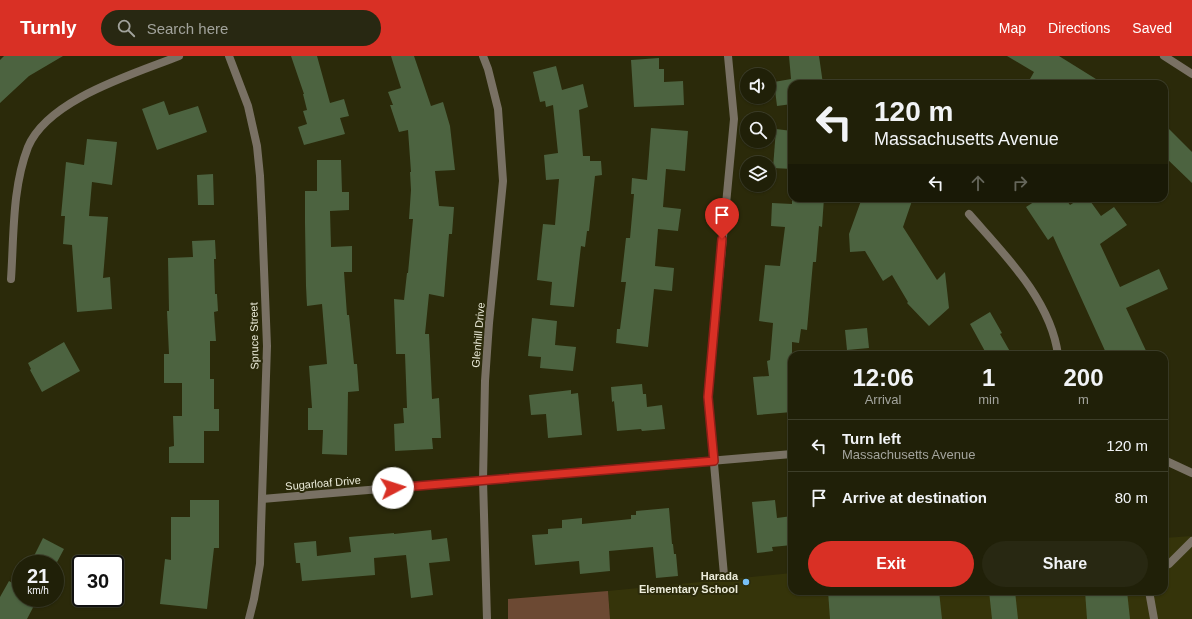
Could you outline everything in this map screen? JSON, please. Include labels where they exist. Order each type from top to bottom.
[{"type":"street","points":[[11,279],[16,197],[22,168],[29,146],[39,128],[56,112],[77,99],[108,84],[179,56]]},
{"type":"street","name":"Spruce Street","points":[[229,56],[248,106],[257,146],[260,176],[267,346],[260,564],[249,619]]},
{"type":"street","name":"Glenhill Drive","points":[[483,56],[488,69],[498,109],[503,181],[489,323],[485,381],[483,480],[487,619]]},
{"type":"street","points":[[724,575],[708,397],[734,119],[728,56]]},
{"type":"street","points":[[1164,56],[1192,74]]},
{"type":"street","points":[[969,214],[1010,260],[1033,292],[1049,322],[1057,351]]},
{"type":"street","name":"Sugarloaf Drive","points":[[262,499],[788,454]]},
{"type":"street","points":[[1168,462],[1192,473]]},
{"type":"street","points":[[1168,564],[1192,541]]},
{"type":"street","points":[[1150,595],[1154,619]]},
{"type":"shaded area","name":"Harada Elementary School","points":[[1192,536],[1192,619],[610,619],[608,591],[788,573],[788,595],[1168,595],[1168,538]]},
{"type":"shaded area","points":[[608,591],[610,619],[508,619],[508,599]]},
{"type":"building","points":[[4,56],[63,56],[29,76],[0,103],[0,60]]},
{"type":"building","points":[[291,56],[317,56],[330,103],[344,99],[349,116],[340,118],[345,134],[304,145],[298,127],[307,124],[303,111],[307,110],[304,94]]},
{"type":"building","points":[[391,56],[414,56],[431,106],[443,102],[450,126],[455,170],[435,171],[439,206],[454,207],[452,234],[449,234],[444,297],[429,294],[425,334],[429,334],[432,399],[439,398],[441,438],[432,438],[433,449],[395,451],[394,424],[404,423],[403,408],[407,408],[405,354],[396,354],[394,299],[404,300],[413,219],[409,219],[411,172],[408,130],[399,132],[390,105],[393,105],[388,92],[401,88]]},
{"type":"building","points":[[789,56],[819,56],[822,80],[788,80],[788,105],[777,106],[776,82],[791,79]]},
{"type":"building","points":[[1007,56],[1059,56],[1098,80],[1031,80],[1030,79],[1034,72]]},
{"type":"building","points":[[659,58],[659,69],[664,69],[664,82],[683,81],[684,105],[634,107],[631,60]]},
{"type":"building","points":[[556,66],[562,90],[583,84],[588,107],[579,110],[583,156],[590,156],[590,161],[601,161],[602,175],[595,176],[589,231],[587,231],[585,247],[581,246],[574,307],[550,305],[552,282],[537,280],[543,224],[555,225],[559,179],[546,180],[544,155],[558,153],[553,105],[546,107],[545,101],[540,102],[533,72]]},
{"type":"building","points":[[164,101],[169,115],[198,106],[207,132],[157,150],[142,109]]},
{"type":"building","points":[[651,128],[688,131],[685,171],[666,169],[663,207],[681,209],[678,231],[658,229],[655,266],[674,268],[672,291],[654,289],[648,347],[616,343],[617,329],[620,329],[626,282],[621,282],[626,238],[630,238],[634,194],[631,194],[632,178],[647,180]]},
{"type":"building","points":[[1168,128],[1192,152],[1192,183],[1168,160]]},
{"type":"building","points":[[776,129],[788,130],[788,169],[776,168],[776,156],[774,156],[775,148],[776,148]]},
{"type":"building","points":[[87,139],[117,142],[112,185],[92,182],[89,216],[108,217],[103,278],[110,277],[112,309],[77,312],[72,245],[63,244],[65,216],[61,216],[66,162],[84,165]]},
{"type":"building","points":[[317,160],[341,160],[342,192],[349,192],[349,210],[330,211],[331,247],[352,246],[352,272],[344,272],[347,315],[349,315],[354,364],[357,364],[359,391],[348,392],[347,455],[322,454],[323,430],[308,430],[308,408],[312,408],[309,366],[327,364],[322,304],[307,306],[306,286],[305,191],[317,191]]},
{"type":"building","points":[[213,174],[214,205],[198,205],[197,175]]},
{"type":"building","points":[[792,202],[824,202],[822,227],[819,226],[816,262],[813,262],[807,330],[801,329],[799,343],[792,342],[792,351],[788,351],[788,412],[757,415],[753,377],[769,376],[767,361],[770,360],[773,323],[759,321],[765,265],[780,266],[785,227],[771,226],[772,203],[792,204]]},
{"type":"building","points":[[861,202],[912,202],[903,227],[937,280],[945,272],[949,308],[929,326],[907,303],[908,302],[892,275],[883,281],[865,251],[850,252],[849,234]]},
{"type":"building","points":[[1034,202],[1068,202],[1070,205],[1075,202],[1091,202],[1101,216],[1114,207],[1127,225],[1100,244],[1120,287],[1159,269],[1168,289],[1126,308],[1146,351],[1105,351],[1053,236],[1048,240],[1026,207]]},
{"type":"building","points":[[215,240],[215,294],[217,294],[218,311],[214,312],[216,341],[210,341],[210,379],[214,379],[214,409],[219,409],[219,431],[204,431],[204,463],[169,463],[169,447],[174,446],[173,416],[182,416],[182,383],[164,383],[164,354],[169,354],[167,311],[169,311],[168,258],[193,257],[192,241]]},
{"type":"building","points":[[990,312],[1002,333],[1000,334],[1010,351],[985,351],[970,324]]},
{"type":"building","points":[[532,318],[557,321],[555,345],[576,347],[573,371],[540,368],[541,357],[528,356]]},
{"type":"building","points":[[867,328],[869,348],[847,350],[845,330]]},
{"type":"building","points":[[64,342],[80,371],[42,392],[30,370],[31,369],[28,363]]},
{"type":"building","points":[[642,384],[643,394],[646,394],[647,407],[662,405],[665,429],[617,431],[611,387]]},
{"type":"building","points":[[571,390],[571,394],[578,393],[582,435],[548,438],[546,414],[531,415],[529,395]]},
{"type":"building","points":[[190,500],[219,500],[219,548],[214,548],[207,609],[160,604],[165,559],[171,560],[171,517],[190,517]]},
{"type":"building","points":[[775,500],[777,518],[788,517],[788,545],[772,547],[773,551],[757,553],[752,502]]},
{"type":"building","points":[[669,508],[672,544],[674,554],[676,554],[678,576],[656,578],[653,547],[609,551],[610,571],[580,574],[579,561],[535,565],[532,535],[548,534],[548,529],[562,528],[562,520],[582,518],[582,524],[631,519],[631,515],[636,515],[636,511]]},
{"type":"building","points":[[431,530],[432,540],[447,538],[450,561],[429,563],[433,595],[411,598],[406,555],[374,558],[375,575],[302,581],[300,563],[296,563],[294,543],[316,541],[317,556],[351,552],[349,537]]},
{"type":"building","points":[[43,538],[64,549],[61,555],[34,555]]},
{"type":"building","points":[[9,581],[12,583],[12,607],[33,607],[27,619],[0,619],[0,597]]},
{"type":"building","points":[[828,595],[939,595],[942,619],[830,619]]},
{"type":"building","points":[[989,595],[1015,595],[1018,619],[992,619]]},
{"type":"building","points":[[1085,595],[1127,595],[1130,619],[1087,619]]},
{"type":"place","name":"Harada Elementary School","points":[[746,582]]},
{"type":"route","points":[[393,488],[714,461],[708,397],[722,239]]}]
